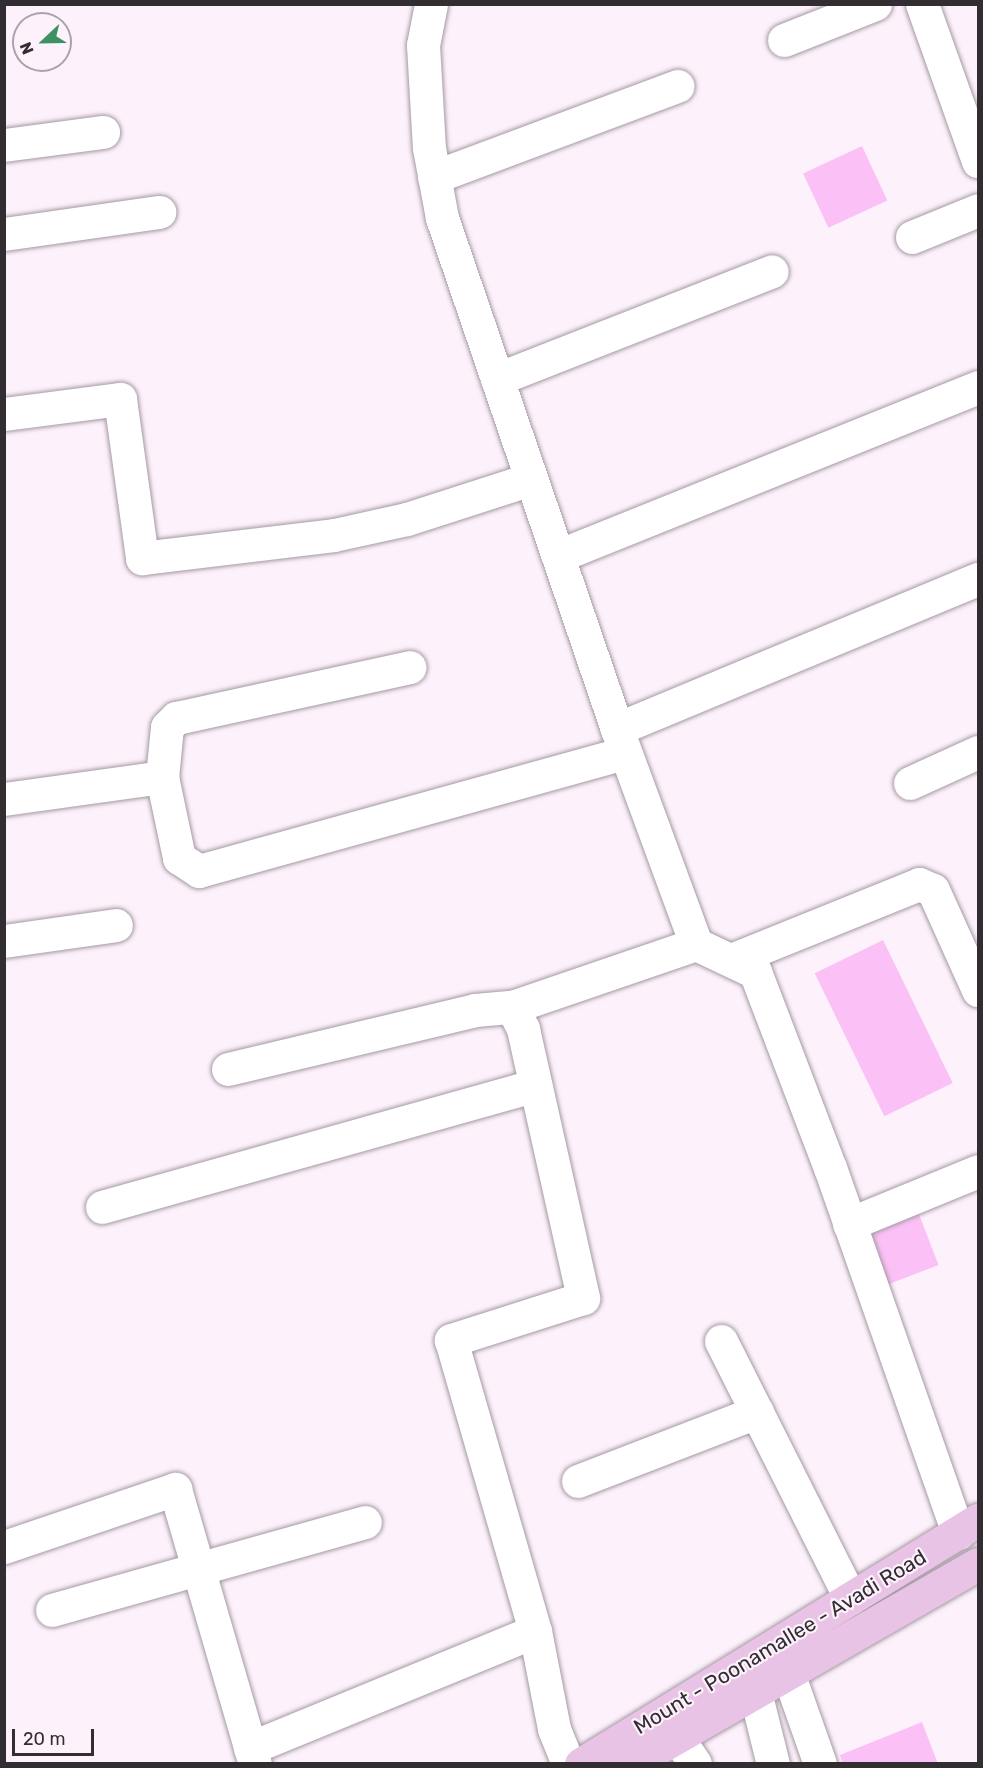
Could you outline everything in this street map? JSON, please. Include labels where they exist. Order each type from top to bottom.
[{"type":"main road","name":"Mount - Poonamallee - Avadi Road","points":[[580,1764],[968,1526]]},
{"type":"main road","name":"Mount - Poonamallee - Avadi Road","points":[[630,1764],[978,1564]]},
{"type":"street","points":[[431,4],[423,45],[434,177],[442,218],[621,741],[696,944]]},
{"type":"street","points":[[784,40],[875,4]]},
{"type":"street","points":[[922,4],[978,161]]},
{"type":"street","points":[[434,177],[678,86]]},
{"type":"street","points":[[4,145],[103,132]]},
{"type":"street","points":[[912,237],[978,210]]},
{"type":"street","points":[[4,234],[159,212]]},
{"type":"street","points":[[497,379],[772,271]]},
{"type":"street","points":[[558,556],[978,387]]},
{"type":"street","points":[[4,414],[120,399],[142,558],[334,535],[407,519],[531,479]]},
{"type":"street","points":[[409,667],[176,718],[167,727],[162,777],[179,858],[200,872],[621,741],[978,579]]},
{"type":"street","points":[[910,783],[978,752]]},
{"type":"street","points":[[4,799],[162,777]]},
{"type":"street","points":[[731,960],[919,884],[933,890],[972,956],[978,990]]},
{"type":"street","points":[[4,941],[116,926]]},
{"type":"street","points":[[228,1069],[475,1010],[512,1007],[696,944],[755,972],[849,1224],[968,1526]]},
{"type":"street","points":[[512,1007],[523,1029],[583,1298],[451,1340],[535,1631],[554,1729],[568,1764]]},
{"type":"street","points":[[102,1207],[535,1085]]},
{"type":"street","points":[[849,1224],[978,1171]]},
{"type":"street","points":[[721,1341],[850,1598]]},
{"type":"street","points":[[578,1480],[757,1412]]},
{"type":"street","points":[[4,1547],[174,1489],[252,1756],[535,1631]]},
{"type":"street","points":[[52,1610],[365,1522]]},
{"type":"street","points":[[788,1673],[820,1764]]},
{"type":"street","points":[[755,1692],[773,1764]]},
{"type":"street","points":[[676,1737],[695,1764]]},
{"type":"building","points":[[862,146],[887,200],[828,228],[803,173]]},
{"type":"building","points":[[883,940],[953,1083],[884,1116],[815,973]]},
{"type":"building","points":[[917,1209],[939,1265],[885,1285],[864,1229]]},
{"type":"building","points":[[922,1722],[938,1764],[843,1764],[840,1755]]}]
